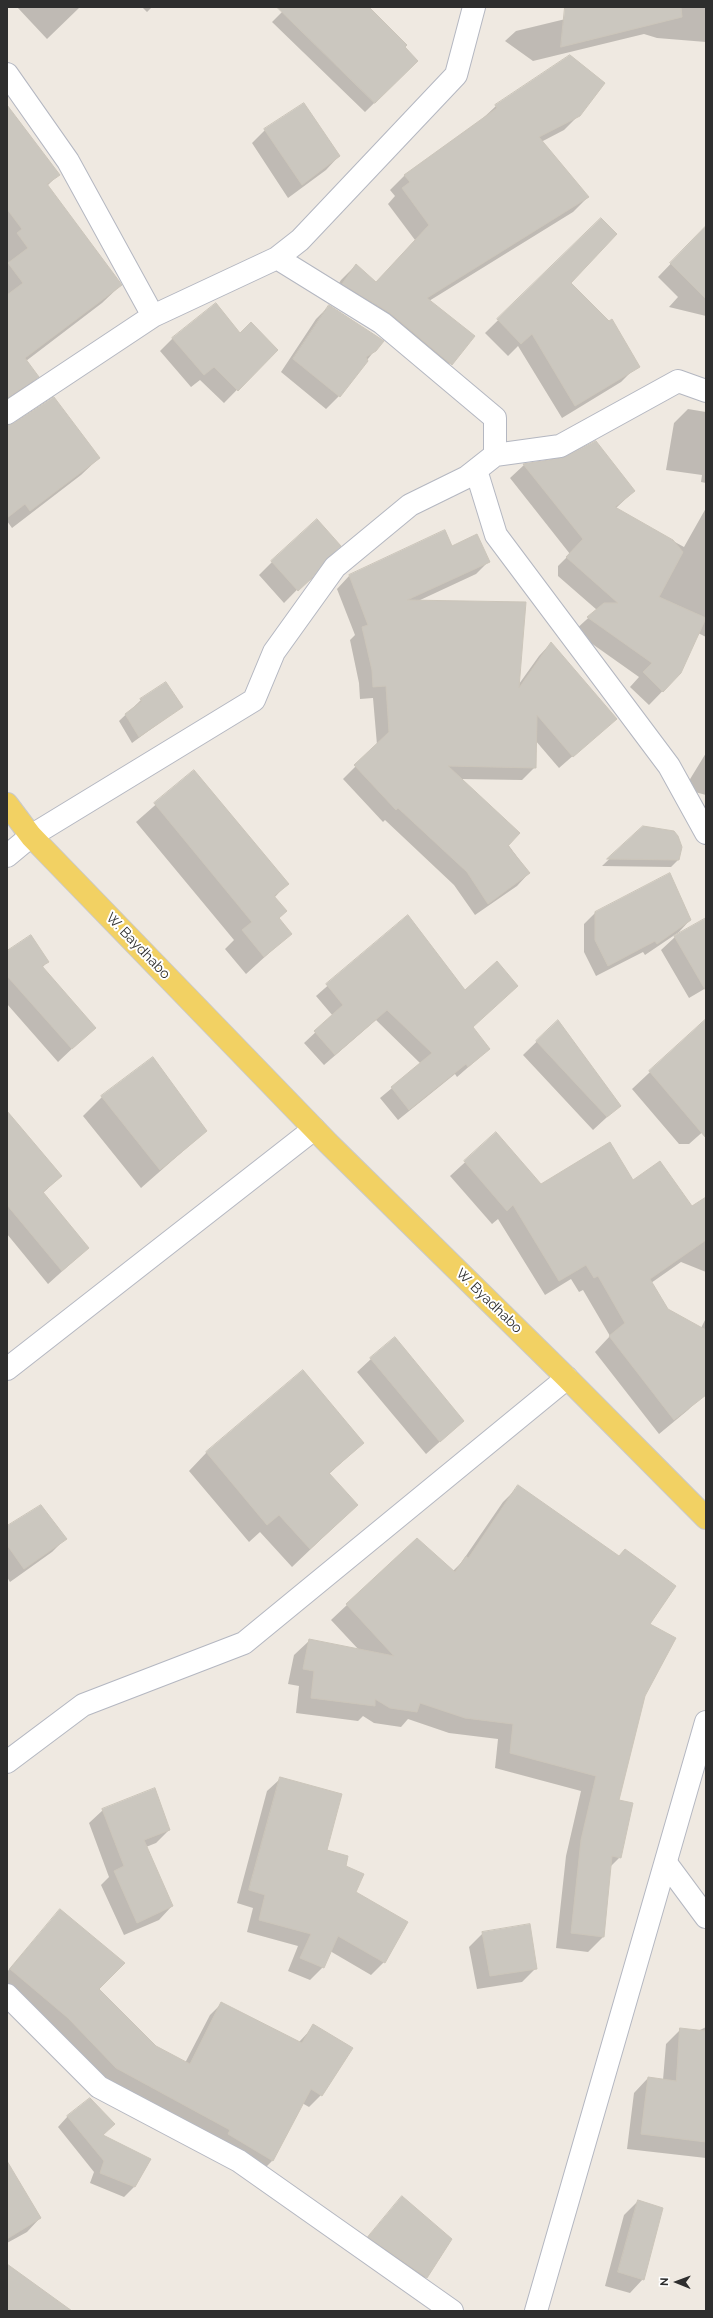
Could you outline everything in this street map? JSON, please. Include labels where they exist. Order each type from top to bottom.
[{"type":"main road","name":"W. Baydhabo","points":[[7,804],[30,836],[272,1084]]},
{"type":"main road","name":"W. Byadhabo","points":[[272,1084],[314,1129],[567,1378],[706,1518]]},
{"type":"street","points":[[7,413],[153,316],[277,258],[300,240],[456,75],[474,7]]},
{"type":"street","points":[[7,74],[68,161],[153,316]]},
{"type":"street","points":[[277,258],[382,323],[495,418],[495,455]]},
{"type":"street","points":[[7,856],[30,836],[254,700],[274,652],[335,567],[410,505],[467,477],[495,455],[560,446],[678,381],[706,391]]},
{"type":"street","points":[[476,470],[496,535],[669,766],[706,833]]},
{"type":"street","points":[[7,1369],[314,1129]]},
{"type":"street","points":[[7,1762],[83,1705],[244,1643],[567,1378]]},
{"type":"street","points":[[536,2311],[706,1722]]},
{"type":"street","points":[[666,1863],[706,1917]]},
{"type":"street","points":[[7,1995],[99,2087],[239,2161],[452,2311]]},
{"type":"building","points":[[277,7],[369,7],[407,45],[405,47],[418,61],[375,103]]},
{"type":"building","points":[[565,7],[681,7],[682,17],[561,47]]},
{"type":"building","points":[[570,55],[605,83],[580,116],[539,137],[589,197],[427,298],[475,336],[452,365],[390,313],[342,284],[356,264],[376,282],[429,225],[402,188],[410,182],[404,175],[497,108],[495,105]]},
{"type":"building","points":[[304,103],[340,156],[302,185],[264,129]]},
{"type":"building","points":[[7,105],[60,175],[47,184],[122,285],[25,358],[39,377],[7,398],[7,295],[23,283],[8,263],[28,248],[17,233],[22,229],[7,209]]},
{"type":"building","points":[[601,218],[617,234],[571,283],[609,321],[612,319],[640,367],[575,406],[532,334],[521,344],[497,319]]},
{"type":"building","points":[[706,226],[706,299],[670,263]]},
{"type":"building","points":[[216,303],[240,333],[251,322],[278,350],[238,391],[214,367],[204,375],[172,338]]},
{"type":"building","points":[[329,305],[384,341],[376,351],[366,357],[368,361],[340,397],[293,359]]},
{"type":"building","points":[[54,397],[100,458],[30,511],[25,504],[7,518],[7,425],[14,423]]},
{"type":"building","points":[[596,441],[635,491],[615,507],[673,540],[683,552],[659,597],[706,618],[681,673],[663,692],[643,672],[652,663],[587,617],[604,603],[618,603],[566,557],[583,539],[523,464],[562,458]]},
{"type":"building","points":[[317,519],[341,546],[327,558],[312,578],[298,591],[271,561]]},
{"type":"building","points":[[445,530],[452,546],[477,534],[490,562],[407,600],[526,602],[519,688],[551,642],[617,719],[573,757],[537,715],[536,768],[448,766],[520,833],[508,846],[530,873],[488,904],[467,872],[398,808],[396,810],[354,765],[389,732],[386,686],[373,687],[372,670],[362,627],[368,625],[349,575]]},
{"type":"building","points":[[166,682],[183,707],[139,737],[125,714],[142,701],[140,699]]},
{"type":"building","points":[[194,770],[289,884],[274,896],[287,911],[279,918],[292,934],[264,957],[242,930],[252,922],[154,803]]},
{"type":"building","points":[[643,826],[674,831],[678,836],[682,847],[679,860],[607,859]]},
{"type":"building","points":[[670,873],[691,920],[657,944],[655,941],[608,966],[595,940],[595,912]]},
{"type":"building","points":[[408,915],[465,990],[497,961],[518,986],[473,1027],[490,1049],[468,1067],[466,1064],[409,1110],[391,1087],[432,1053],[387,1010],[335,1055],[314,1031],[343,1005],[326,984]]},
{"type":"building","points":[[706,918],[706,991],[674,936]]},
{"type":"building","points":[[31,935],[49,962],[42,966],[96,1028],[72,1049],[7,976],[7,951]]},
{"type":"building","points":[[706,1019],[706,1138],[649,1071]]},
{"type":"building","points":[[558,1020],[621,1106],[607,1117],[536,1041]]},
{"type":"building","points":[[153,1057],[207,1131],[160,1170],[101,1096]]},
{"type":"building","points":[[7,1111],[62,1176],[43,1192],[89,1248],[62,1271],[7,1205]]},
{"type":"building","points":[[496,1132],[541,1184],[610,1142],[633,1180],[660,1161],[692,1206],[706,1197],[706,1240],[650,1279],[668,1309],[706,1330],[706,1395],[674,1420],[609,1336],[625,1323],[598,1276],[594,1278],[586,1265],[559,1281],[513,1205],[507,1211],[464,1161]]},
{"type":"building","points":[[395,1337],[464,1421],[440,1442],[370,1358]]},
{"type":"building","points":[[303,1370],[364,1443],[329,1473],[358,1505],[310,1549],[279,1515],[267,1525],[206,1452]]},
{"type":"building","points":[[518,1485],[619,1556],[625,1549],[676,1586],[650,1624],[676,1638],[645,1696],[619,1800],[633,1803],[621,1858],[612,1856],[604,1937],[571,1933],[581,1840],[596,1776],[510,1753],[513,1724],[465,1718],[420,1703],[417,1712],[390,1708],[375,1699],[375,1706],[311,1698],[314,1671],[303,1669],[309,1639],[394,1656],[346,1604],[417,1538],[455,1572],[466,1556],[468,1558]]},
{"type":"building","points":[[41,1505],[67,1539],[24,1569],[7,1545],[7,1526]]},
{"type":"building","points":[[280,1777],[342,1794],[327,1850],[348,1856],[346,1866],[364,1874],[356,1892],[408,1922],[385,1963],[338,1936],[324,1968],[300,1958],[311,1934],[259,1920],[265,1895],[249,1890]]},
{"type":"building","points":[[155,1788],[170,1830],[144,1840],[173,1906],[137,1923],[114,1871],[124,1866],[102,1809]]},
{"type":"building","points":[[60,1909],[125,1963],[99,1989],[156,2046],[190,2064],[221,2002],[302,2043],[313,2024],[353,2048],[322,2096],[311,2089],[273,2161],[228,2134],[230,2130],[116,2068],[68,2018],[10,1969]]},
{"type":"building","points":[[530,1924],[537,1969],[490,1976],[482,1932]]},
{"type":"building","points":[[680,2028],[706,2031],[706,2142],[641,2134],[648,2077],[676,2081]]},
{"type":"building","points":[[90,2098],[115,2124],[103,2135],[151,2159],[135,2187],[100,2173],[104,2161],[67,2116]]},
{"type":"building","points":[[7,2161],[41,2218],[7,2239]]},
{"type":"building","points":[[402,2196],[452,2239],[427,2278],[368,2237]]},
{"type":"building","points":[[638,2200],[663,2208],[644,2280],[618,2272]]},
{"type":"building","points":[[7,2264],[72,2311],[7,2311]]}]
